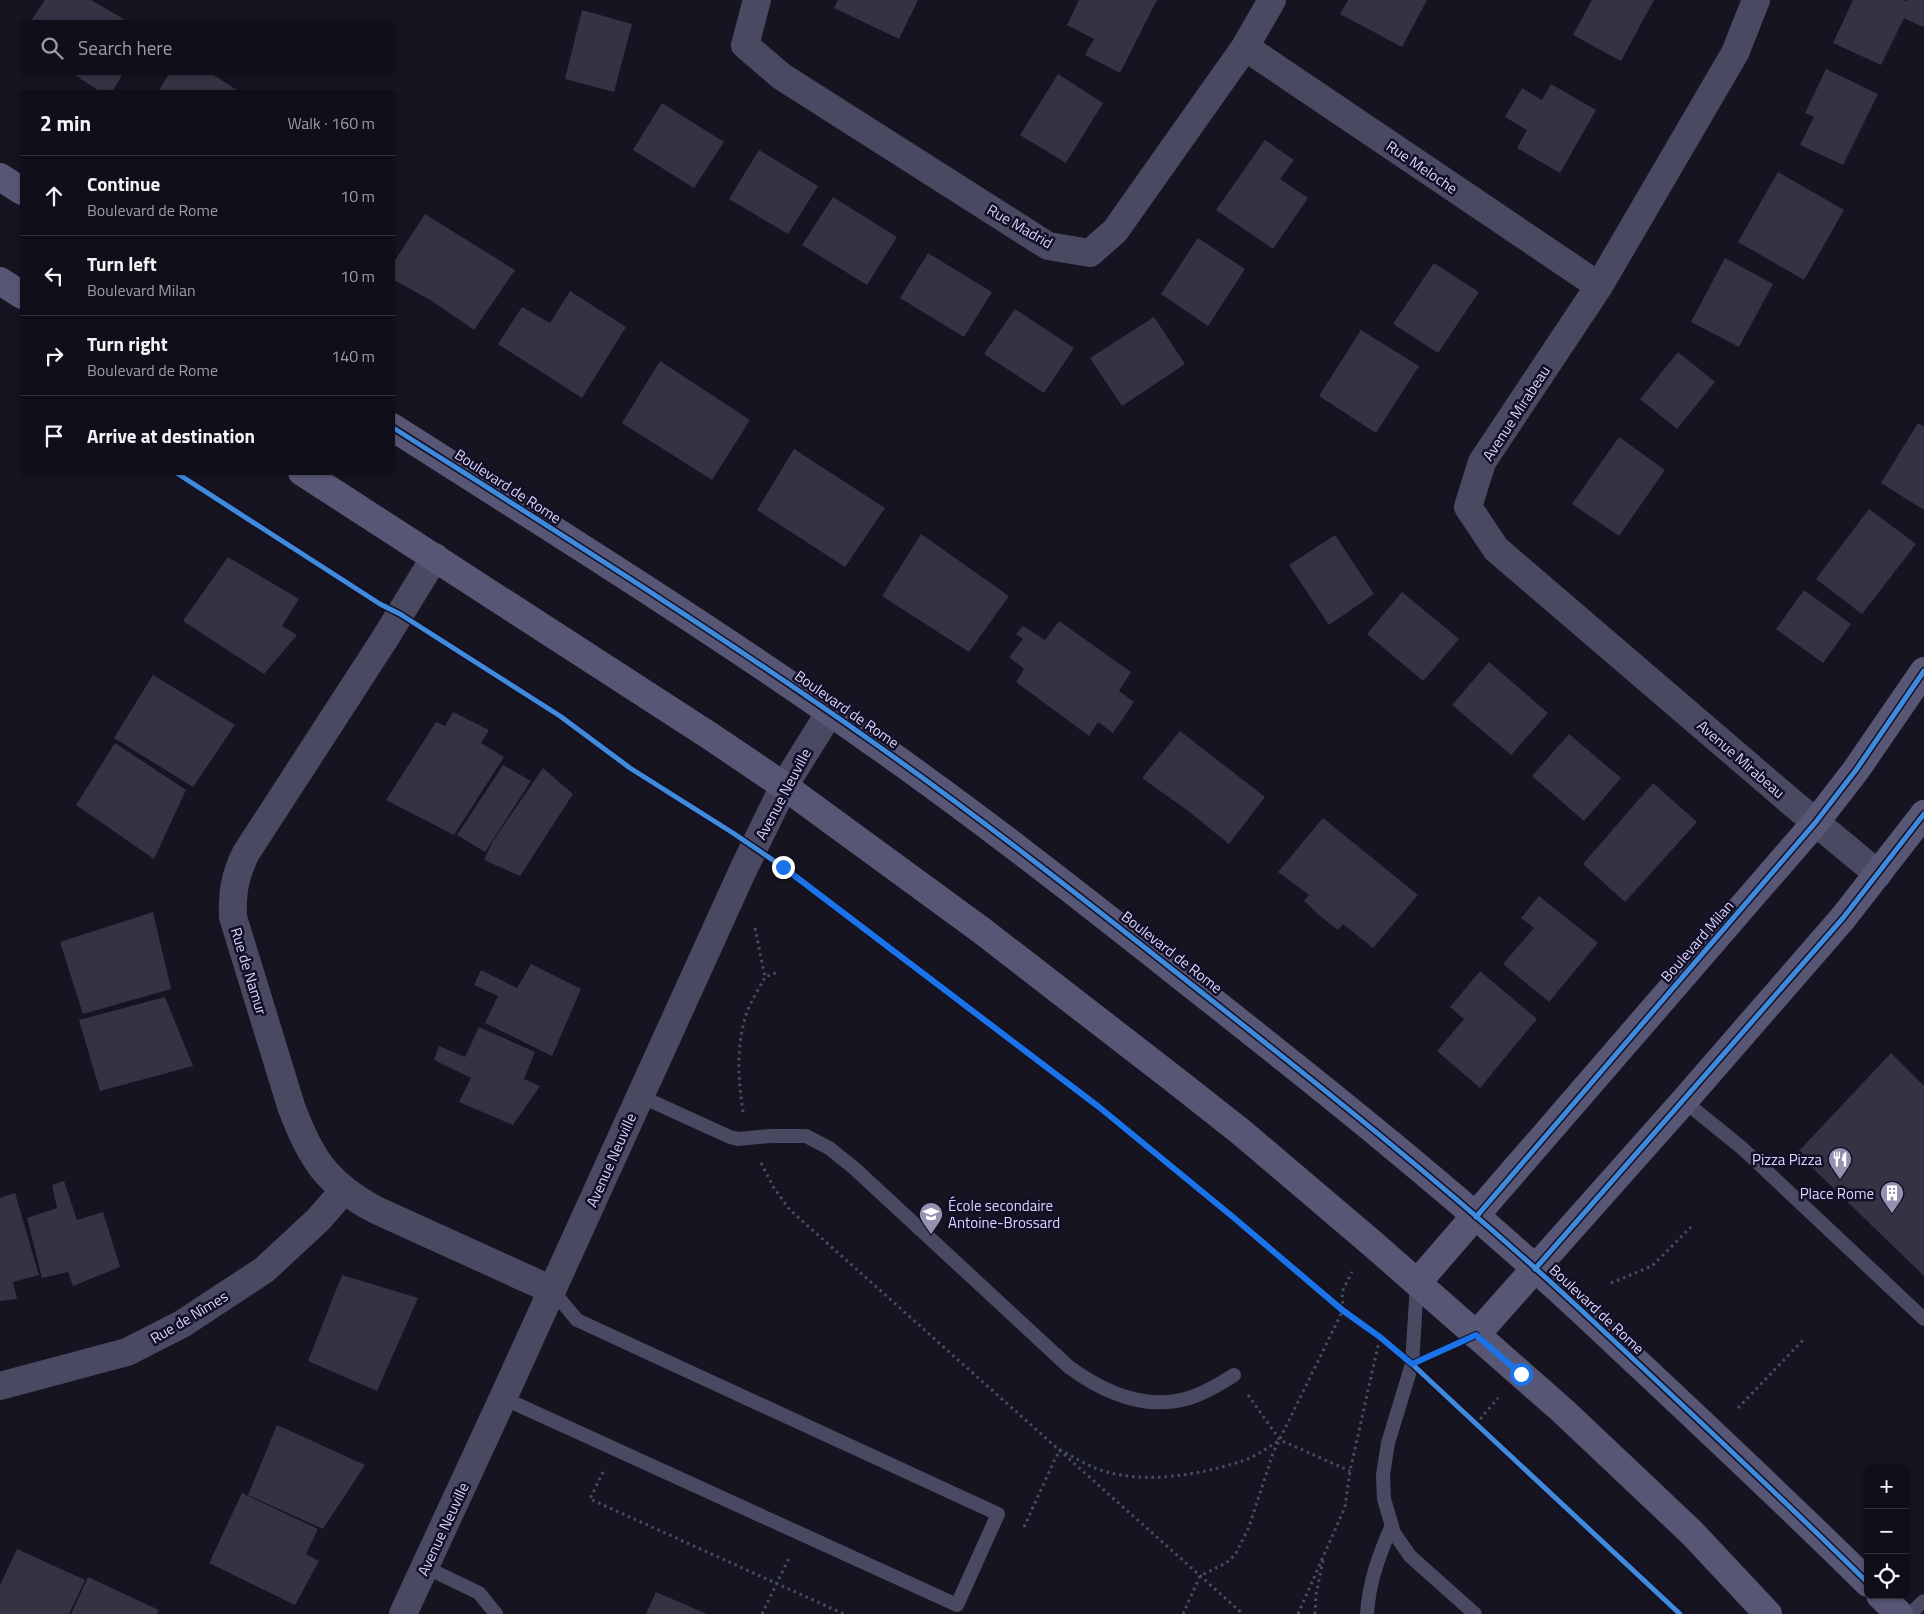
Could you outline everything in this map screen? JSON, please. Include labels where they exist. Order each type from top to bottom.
[{"type":"main road","points":[[0,177],[20,191]]},
{"type":"main road","points":[[0,281],[20,294]]},
{"type":"main road","name":"Boulevard de Rome","points":[[395,429],[638,584],[830,712],[954,800],[1116,924],[1306,1076],[1476,1217],[1712,1433],[1864,1579]]},
{"type":"main road","points":[[307,475],[784,786],[980,930],[1175,1080],[1241,1132],[1563,1411],[1650,1493],[1768,1614]]},
{"type":"main road","name":"Boulevard Milan","points":[[1417,1283],[1815,823],[1856,770],[1924,671]]},
{"type":"main road","points":[[1476,1335],[1684,1101],[1843,918],[1924,814]]},
{"type":"main road","points":[[1884,1599],[1898,1614]]},
{"type":"street","name":"Rue Madrid","points":[[757,0],[745,45],[781,76],[1048,246],[1090,254],[1115,231],[1245,47],[1272,0]]},
{"type":"street","name":"Avenue Mirabeau","points":[[1756,0],[1734,53],[1599,286],[1482,462],[1468,507],[1496,549],[1815,823],[1878,874]]},
{"type":"street","name":"Rue Meloche","points":[[1245,47],[1599,286]]},
{"type":"street","name":"Rue de Namur","points":[[435,557],[384,640],[246,853],[237,871],[233,885],[233,917],[301,1135],[314,1158],[327,1175],[359,1201],[376,1210],[552,1290]]},
{"type":"street","name":"Avenue Neuville","points":[[403,1614],[743,870],[784,786],[830,712]]},
{"type":"street","name":"Rue de Nîmes","points":[[0,1386],[126,1352],[182,1324],[264,1270],[318,1220],[344,1190]]},
{"type":"lane","points":[[640,1096],[730,1137],[738,1139],[784,1135],[806,1136],[829,1148],[854,1168],[1069,1367],[1090,1382],[1114,1393],[1138,1400],[1162,1403],[1188,1398],[1213,1388],[1234,1375]]},
{"type":"lane","points":[[1684,1101],[1742,1148],[1924,1319]]},
{"type":"lane","points":[[1417,1283],[1412,1364],[1388,1443],[1383,1475],[1384,1499],[1394,1533],[1410,1556],[1475,1614]]},
{"type":"lane","points":[[503,1398],[957,1605],[998,1514],[577,1320],[552,1290]]},
{"type":"lane","points":[[1367,1614],[1368,1592],[1376,1562],[1392,1525]]},
{"type":"lane","points":[[425,1567],[479,1593],[496,1614]]},
{"type":"lane","points":[[1910,1614],[1924,1601]]},
{"type":"path","points":[[743,1112],[738,1084],[739,1046],[746,1014],[765,976],[755,928]]},
{"type":"path","points":[[765,976],[778,972]]},
{"type":"path","points":[[759,1160],[774,1188],[790,1210],[1243,1614]]},
{"type":"path","points":[[1611,1283],[1652,1266],[1691,1227]]},
{"type":"path","points":[[1183,1614],[1200,1576],[1226,1563],[1235,1555],[1249,1527],[1273,1453],[1342,1310],[1342,1292],[1352,1272]]},
{"type":"path","points":[[1336,1304],[1350,1315]]},
{"type":"path","points":[[1372,1332],[1412,1364]]},
{"type":"path","points":[[1298,1614],[1345,1507],[1350,1471],[1380,1337]]},
{"type":"path","points":[[1738,1408],[1804,1338]]},
{"type":"path","points":[[1234,1375],[1280,1440],[1350,1471]]},
{"type":"path","points":[[1476,1424],[1498,1398]]},
{"type":"path","points":[[1469,1417],[1483,1431]]},
{"type":"path","points":[[1060,1450],[1096,1468],[1126,1476],[1156,1477],[1195,1473],[1240,1462],[1280,1440]]},
{"type":"path","points":[[605,1468],[590,1499],[844,1614]]},
{"type":"path","points":[[1315,1614],[1316,1595],[1324,1554]]},
{"type":"path","points":[[762,1614],[777,1584]]},
{"type":"building","points":[[45,0],[91,0],[126,20],[31,20]]},
{"type":"building","points":[[838,0],[918,0],[899,39],[834,8]]},
{"type":"building","points":[[1079,0],[1157,0],[1120,73],[1085,55],[1094,39],[1067,25]]},
{"type":"building","points":[[1348,0],[1427,0],[1402,47],[1340,14]]},
{"type":"building","points":[[1592,0],[1654,0],[1621,61],[1573,35]]},
{"type":"building","points":[[1853,0],[1903,0],[1907,2],[1907,0],[1924,0],[1924,25],[1923,27],[1904,18],[1881,65],[1833,43]]},
{"type":"building","points":[[582,10],[632,24],[614,92],[565,79]]},
{"type":"building","points":[[1826,69],[1878,94],[1843,165],[1800,145],[1814,117],[1805,113]]},
{"type":"building","points":[[1058,74],[1103,103],[1066,163],[1020,135]]},
{"type":"building","points":[[75,75],[122,75],[113,90],[98,90]]},
{"type":"building","points":[[168,75],[214,75],[237,90],[159,90]]},
{"type":"building","points":[[1551,84],[1596,110],[1560,173],[1517,148],[1527,130],[1505,117],[1522,88],[1542,100]]},
{"type":"building","points":[[662,103],[724,142],[694,188],[633,150]]},
{"type":"building","points":[[1265,140],[1294,160],[1280,179],[1308,198],[1273,249],[1216,210]]},
{"type":"building","points":[[759,150],[818,186],[788,234],[729,199]]},
{"type":"building","points":[[1778,172],[1844,210],[1804,280],[1738,242]]},
{"type":"building","points":[[833,197],[897,237],[867,285],[802,245]]},
{"type":"building","points":[[425,214],[515,270],[474,330],[432,301],[395,281],[395,260]]},
{"type":"building","points":[[1198,238],[1245,269],[1208,326],[1161,294]]},
{"type":"building","points":[[928,253],[992,292],[964,337],[900,298]]},
{"type":"building","points":[[1725,258],[1773,284],[1739,347],[1691,322]]},
{"type":"building","points":[[1434,263],[1479,292],[1438,353],[1393,324]]},
{"type":"building","points":[[570,291],[626,327],[582,398],[498,344],[522,307],[550,323]]},
{"type":"building","points":[[1015,309],[1074,348],[1044,393],[984,354]]},
{"type":"building","points":[[1154,317],[1185,364],[1122,406],[1090,358]]},
{"type":"building","points":[[1361,330],[1419,366],[1376,433],[1319,396]]},
{"type":"building","points":[[1678,352],[1715,382],[1677,429],[1640,399]]},
{"type":"building","points":[[660,361],[750,420],[712,480],[622,423]]},
{"type":"building","points":[[1918,423],[1924,427],[1924,510],[1881,483]]},
{"type":"building","points":[[1619,437],[1665,470],[1619,536],[1572,504]]},
{"type":"building","points":[[794,449],[885,508],[845,567],[757,510]]},
{"type":"building","points":[[1869,509],[1916,544],[1862,614],[1816,579]]},
{"type":"building","points":[[921,534],[1009,596],[969,652],[882,596]]},
{"type":"building","points":[[1335,535],[1374,594],[1329,625],[1289,565]]},
{"type":"building","points":[[228,557],[299,599],[282,626],[297,635],[264,674],[183,621]]},
{"type":"building","points":[[1804,590],[1851,624],[1823,663],[1776,629]]},
{"type":"building","points":[[1402,592],[1459,639],[1423,681],[1367,634]]},
{"type":"building","points":[[1059,621],[1131,672],[1119,691],[1134,702],[1113,733],[1098,722],[1089,736],[1016,682],[1024,669],[1009,657],[1023,639],[1016,634],[1023,626],[1045,640]]},
{"type":"building","points":[[1489,662],[1548,713],[1511,755],[1452,705]]},
{"type":"building","points":[[153,675],[235,725],[193,787],[114,738]]},
{"type":"building","points":[[453,712],[489,730],[481,743],[504,757],[454,835],[386,800],[436,722],[445,726]]},
{"type":"building","points":[[1180,731],[1265,797],[1229,844],[1187,810],[1142,778]]},
{"type":"building","points":[[1569,734],[1621,778],[1584,821],[1532,776]]},
{"type":"building","points":[[115,743],[186,790],[154,859],[76,805]]},
{"type":"building","points":[[503,765],[531,781],[485,852],[457,835]]},
{"type":"building","points":[[543,768],[573,794],[520,876],[484,860],[493,841]]},
{"type":"building","points":[[1653,783],[1697,822],[1625,902],[1583,864]]},
{"type":"building","points":[[1323,818],[1418,895],[1373,948],[1343,924],[1338,930],[1320,916],[1304,901],[1309,895],[1278,872]]},
{"type":"building","points":[[1539,896],[1598,943],[1549,1002],[1503,964],[1534,928],[1521,918]]},
{"type":"building","points":[[153,912],[171,989],[83,1014],[60,942]]},
{"type":"building","points":[[531,964],[581,989],[552,1056],[485,1023],[498,996],[474,985],[481,970],[517,988]]},
{"type":"building","points":[[1480,971],[1537,1019],[1480,1088],[1437,1051],[1464,1019],[1450,1007]]},
{"type":"building","points":[[165,997],[193,1066],[100,1091],[79,1020]]},
{"type":"building","points":[[479,1027],[535,1052],[524,1079],[540,1086],[513,1125],[459,1102],[471,1078],[434,1060],[439,1046],[465,1057]]},
{"type":"building","name":"Place Rome","points":[[1891,1053],[1924,1086],[1924,1276],[1797,1153]]},
{"type":"building","points":[[64,1181],[77,1220],[103,1212],[120,1267],[73,1286],[68,1272],[42,1278],[27,1218],[57,1208],[52,1185]]},
{"type":"building","points":[[15,1193],[39,1275],[13,1282],[17,1299],[0,1301],[0,1198]]},
{"type":"building","points":[[342,1275],[418,1298],[377,1391],[308,1361]]},
{"type":"building","points":[[277,1425],[365,1465],[323,1529],[248,1495]]},
{"type":"building","points":[[242,1493],[318,1529],[306,1554],[319,1561],[295,1605],[209,1563]]},
{"type":"building","points":[[17,1549],[85,1580],[69,1614],[0,1614],[0,1585]]},
{"type":"building","points":[[88,1577],[159,1610],[157,1614],[71,1614]]},
{"type":"building","points":[[656,1592],[707,1614],[646,1614]]},
{"type":"cycle path","points":[[395,429],[635,582],[815,702],[952,800],[1106,917],[1335,1098],[1484,1223],[1581,1310],[1761,1479],[1864,1579]]},
{"type":"cycle path","points":[[180,475],[380,604],[400,614],[560,716],[630,768],[783,867],[1099,1107],[1343,1310],[1380,1337],[1412,1364],[1680,1614]]},
{"type":"cycle path","points":[[1476,1217],[1815,823],[1856,770],[1924,671]]},
{"type":"cycle path","points":[[1535,1269],[1843,918],[1924,814]]},
{"type":"cycle path","points":[[1412,1364],[1476,1335]]},
{"type":"place","name":"Pizza Pizza","points":[[1840,1180]]},
{"type":"place","name":"Place Rome","points":[[1892,1214]]},
{"type":"place","name":"École secondaire Antoine-Brossard","points":[[931,1235]]},
{"type":"route","points":[[783,867],[1099,1107],[1342,1310],[1380,1337],[1412,1364],[1476,1335],[1521,1374]]}]
